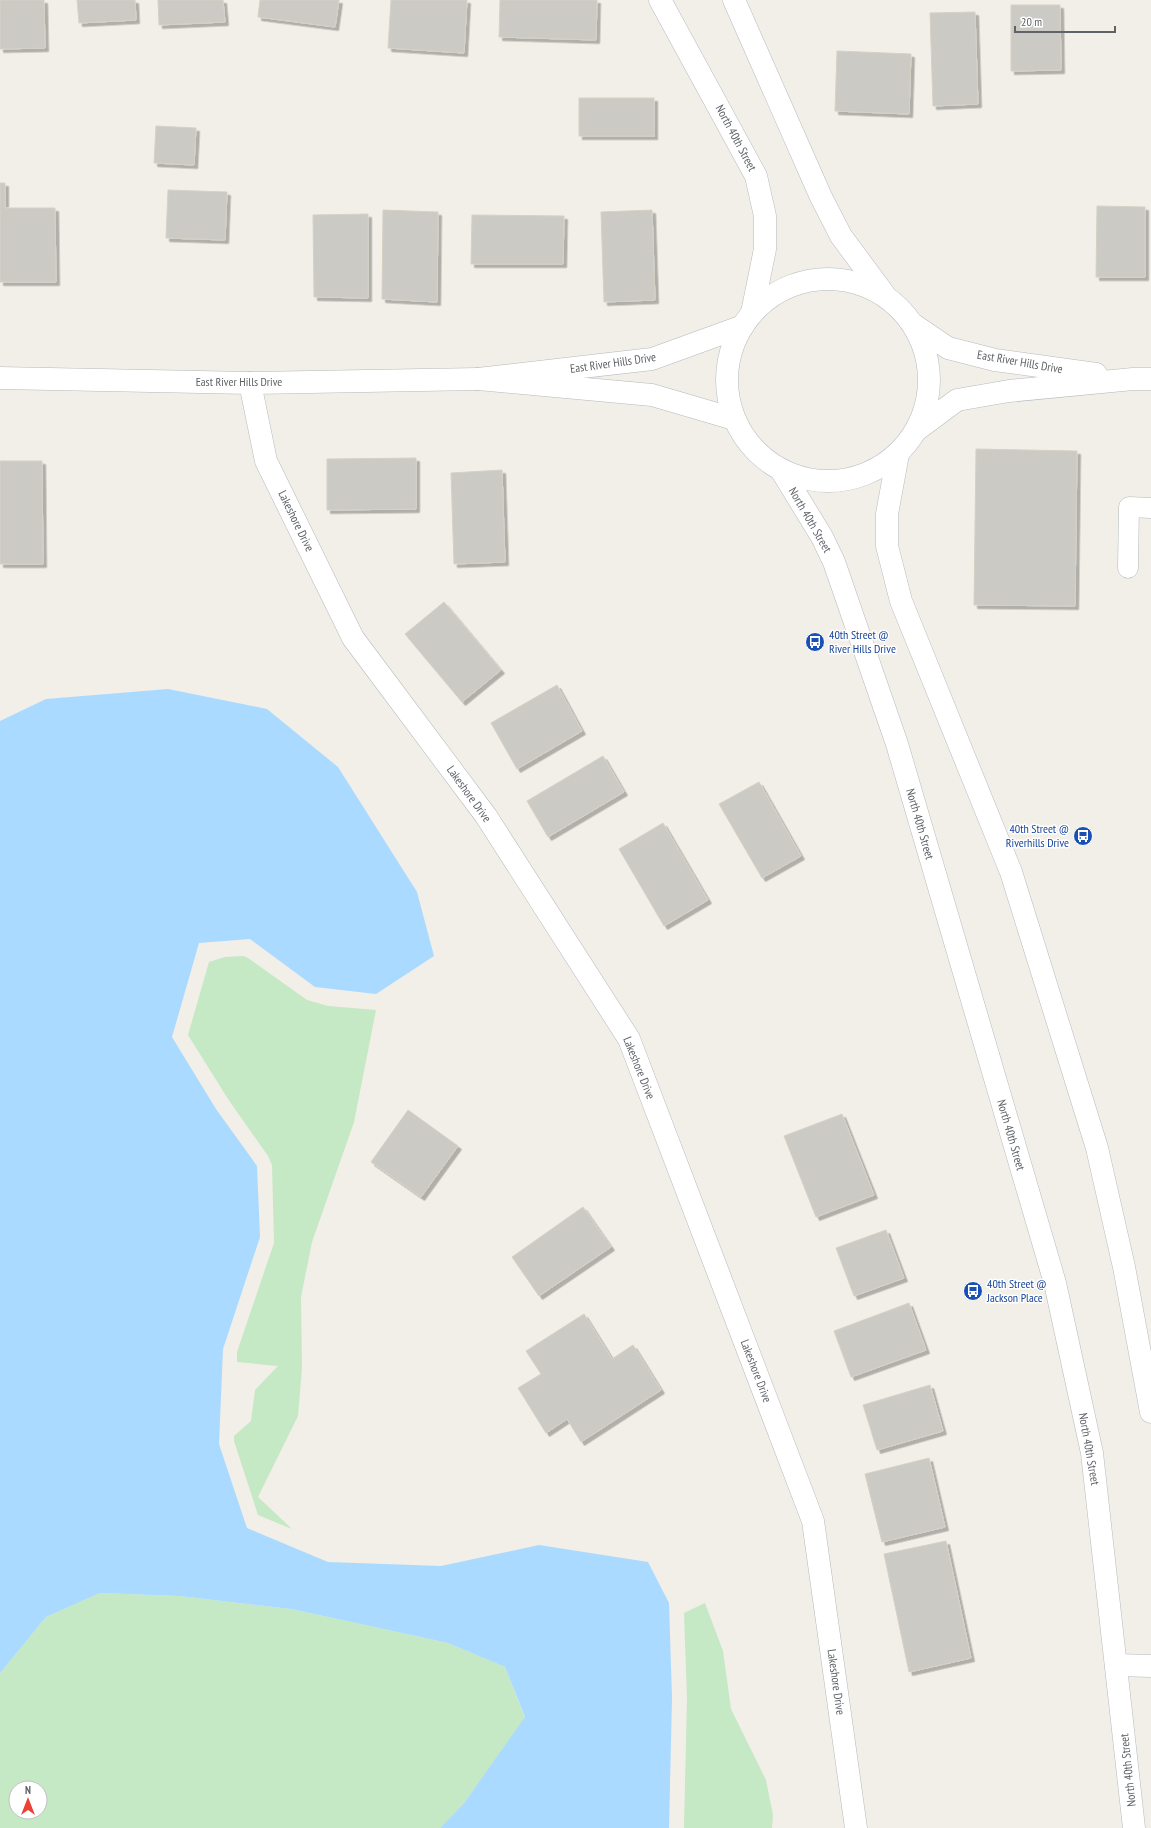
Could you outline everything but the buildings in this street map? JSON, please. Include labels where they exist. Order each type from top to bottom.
[{"type":"main road","name":"North 40th Street","points":[[660,0],[756,176],[765,216],[765,248],[747,319]]},
{"type":"main road","points":[[734,0],[811,177],[841,236],[885,295],[903,311],[914,325],[923,341],[930,364],[931,380],[928,405],[918,429],[898,454],[884,466],[867,474],[836,482],[808,480],[781,470],[758,454],[744,438],[734,418],[728,401],[726,385],[728,360],[736,338],[747,319],[768,299],[785,288],[818,279],[852,282],[885,295]]},
{"type":"main road","name":"East River Hills Drive","points":[[0,378],[250,383],[478,379],[652,360],[747,319]]},
{"type":"main road","name":"East River Hills Drive","points":[[914,325],[948,348],[962,352],[1002,361],[1142,379]]},
{"type":"main road","name":"East River Hills Drive","points":[[478,379],[652,395],[734,418]]},
{"type":"main road","name":"East River Hills Drive","points":[[918,429],[957,400],[1009,391],[1142,379]]},
{"type":"main road","name":"Lakeshore Drive","points":[[250,383],[266,461],[353,638],[486,816],[629,1039],[813,1521],[856,1828]]},
{"type":"main road","points":[[898,454],[887,514],[887,546],[891,569],[904,608],[1011,872],[1095,1141],[1124,1267],[1151,1412]]},
{"type":"main road","name":"North 40th Street","points":[[781,470],[822,537],[834,562],[897,744],[1055,1283],[1092,1453],[1134,1828]]},
{"type":"main road","points":[[1116,1664],[1151,1666]]},
{"type":"lane","points":[[1128,568],[1129,507],[1151,508]]},
{"type":"green space","points":[[243,956],[307,1000],[328,1006],[376,1010],[354,1122],[312,1242],[301,1297],[302,1368],[298,1416],[258,1497],[292,1529],[258,1515],[234,1441],[234,1436],[251,1421],[255,1390],[278,1366],[237,1362],[237,1352],[274,1243],[272,1165],[268,1156],[228,1099],[188,1035],[209,962],[225,957]]},
{"type":"green space","points":[[100,1593],[179,1596],[291,1609],[448,1643],[505,1667],[525,1718],[464,1803],[440,1828],[0,1828],[0,1673],[46,1617]]},
{"type":"green space","points":[[705,1603],[723,1651],[731,1709],[766,1780],[773,1815],[772,1828],[684,1828],[687,1698],[684,1613]]},
{"type":"water","points":[[168,689],[267,709],[338,767],[417,892],[434,956],[376,994],[315,987],[250,939],[199,943],[172,1037],[216,1109],[257,1166],[260,1237],[223,1349],[219,1444],[247,1528],[328,1562],[441,1566],[539,1545],[648,1562],[669,1603],[672,1698],[669,1828],[440,1828],[464,1803],[525,1717],[505,1667],[448,1643],[291,1609],[179,1596],[100,1593],[46,1617],[0,1673],[0,721],[46,699]]},
{"type":"place","name":"40th Street @ River Hills Drive","points":[[815,642]]},
{"type":"place","name":"40th Street @ Riverhills Drive","points":[[1083,836]]},
{"type":"place","name":"40th Street @ Jackson Place","points":[[973,1291]]}]
